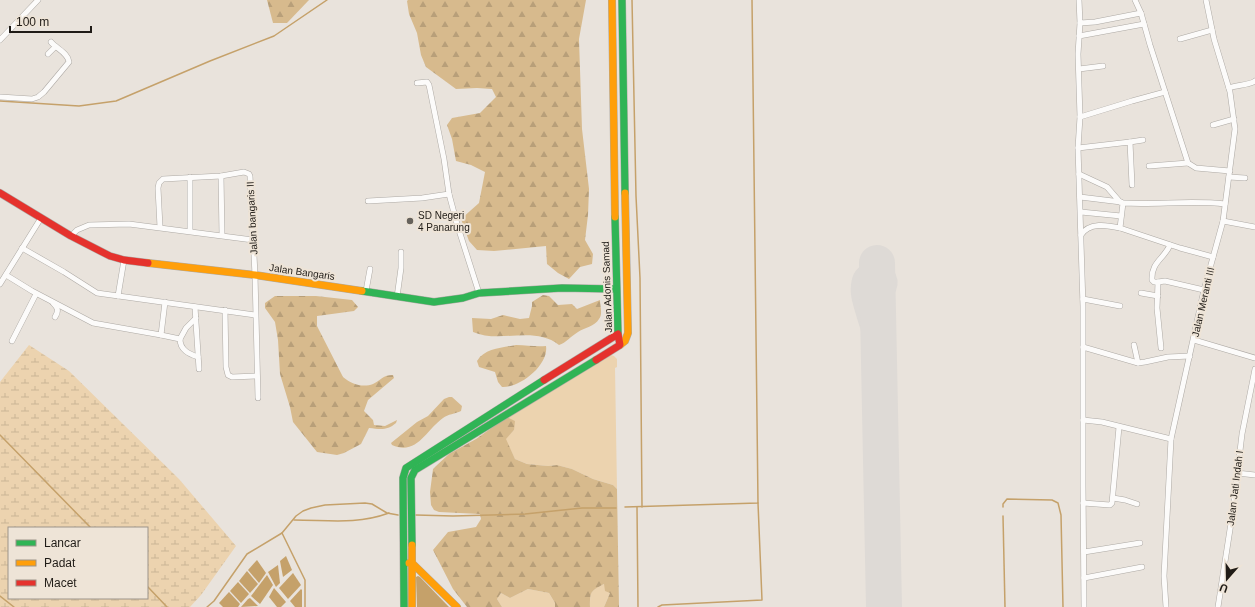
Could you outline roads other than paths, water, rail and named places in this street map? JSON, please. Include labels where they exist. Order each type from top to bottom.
[{"type":"main road","name":"Jalan Adonis Samad","points":[[612,0],[616,178],[616,289],[618,334],[620,345],[626,341],[628,333],[622,0]]},
{"type":"main road","points":[[616,178],[625,178]]},
{"type":"main road","name":"Jalan Bangaris","points":[[0,193],[71,236],[110,256],[124,260],[255,275],[438,302],[463,298],[479,293],[562,288],[616,289]]},
{"type":"main road","points":[[412,607],[412,563],[407,524],[404,513],[403,478],[406,468],[618,334]]},
{"type":"main road","points":[[404,607],[403,563],[407,524],[411,514],[411,478],[415,470],[620,345]]},
{"type":"main road","points":[[403,563],[412,563],[457,607]]},
{"type":"street","points":[[0,40],[38,0]]},
{"type":"street","points":[[1079,0],[1080,117],[1078,148],[1083,299],[1084,607]]},
{"type":"street","points":[[1135,0],[1141,13],[1188,163]]},
{"type":"street","name":"Jalan Meranti III","points":[[1166,607],[1165,569],[1171,439],[1204,290],[1223,221],[1224,204],[1230,174],[1235,129],[1229,88],[1212,30],[1206,0]]},
{"type":"street","points":[[1080,23],[1095,22],[1141,13]]},
{"type":"street","points":[[1079,36],[1144,24]]},
{"type":"street","points":[[1180,39],[1212,30]]},
{"type":"street","points":[[0,97],[32,99],[40,95],[69,62],[66,55],[51,42]]},
{"type":"street","points":[[48,54],[55,47]]},
{"type":"street","points":[[1079,69],[1103,66]]},
{"type":"street","points":[[1229,88],[1255,81]]},
{"type":"street","points":[[417,83],[427,82],[429,85],[444,159],[449,194],[479,293]]},
{"type":"street","points":[[1080,117],[1165,92]]},
{"type":"street","points":[[1213,125],[1234,119]]},
{"type":"street","points":[[1078,148],[1143,140]]},
{"type":"street","points":[[1130,142],[1132,185]]},
{"type":"street","points":[[1149,166],[1188,163],[1196,168],[1245,178]]},
{"type":"street","name":"Jalan bangaris II","points":[[160,227],[158,188],[159,183],[163,179],[221,176],[244,172],[249,174],[255,275],[258,398]]},
{"type":"street","points":[[1079,174],[1107,187],[1122,202],[1120,228]]},
{"type":"street","points":[[221,176],[222,235]]},
{"type":"street","points":[[190,177],[190,231]]},
{"type":"street","points":[[368,201],[422,198],[449,194]]},
{"type":"street","points":[[1080,197],[1148,204],[1207,202],[1224,204]]},
{"type":"street","points":[[1081,212],[1121,216]]},
{"type":"street","points":[[0,284],[41,218]]},
{"type":"street","points":[[1223,221],[1255,227]]},
{"type":"street","points":[[71,236],[84,226],[101,224],[129,224],[253,240]]},
{"type":"street","points":[[1081,235],[1084,230],[1089,227],[1106,226],[1120,228],[1213,257]]},
{"type":"street","points":[[1170,244],[1167,251],[1157,261],[1154,267],[1152,280],[1154,282],[1165,281],[1204,290]]},
{"type":"street","points":[[22,248],[101,294],[255,315]]},
{"type":"street","points":[[397,296],[401,268],[401,252]]},
{"type":"street","points":[[118,296],[124,260]]},
{"type":"street","points":[[366,291],[370,269]]},
{"type":"street","points":[[3,277],[94,323],[180,339]]},
{"type":"street","points":[[1158,282],[1157,308],[1161,348]]},
{"type":"street","points":[[1141,293],[1158,296]]},
{"type":"street","points":[[12,341],[36,294]]},
{"type":"street","points":[[1083,299],[1120,306]]},
{"type":"street","points":[[52,302],[58,310],[55,317]]},
{"type":"street","points":[[162,335],[165,302]]},
{"type":"street","points":[[195,306],[199,369]]},
{"type":"street","points":[[225,310],[226,367],[228,375],[232,377],[257,376]]},
{"type":"street","points":[[196,318],[186,328],[180,339],[180,343],[186,352],[198,357]]},
{"type":"street","points":[[1194,340],[1255,358]]},
{"type":"street","points":[[1134,344],[1138,362]]},
{"type":"street","points":[[1083,347],[1138,362],[1168,357],[1190,356]]},
{"type":"street","name":"Jalan Jati Indah I","points":[[1218,607],[1233,510],[1243,428],[1255,370]]},
{"type":"street","points":[[1083,420],[1102,422],[1171,439]]},
{"type":"street","points":[[1083,503],[1112,503],[1119,427]]},
{"type":"street","points":[[1237,473],[1255,475]]},
{"type":"street","points":[[1112,498],[1137,504]]},
{"type":"street","points":[[1084,552],[1140,543]]},
{"type":"street","points":[[1084,578],[1142,567]]},
{"type":"waterway","points":[[0,101],[79,106],[116,101],[210,61],[274,36],[327,0]]},
{"type":"waterway","points":[[632,0],[636,196],[640,278],[642,507]]},
{"type":"waterway","points":[[625,507],[758,503],[752,0]]},
{"type":"waterway","points":[[0,435],[90,527]]},
{"type":"waterway","points":[[1003,507],[1003,504],[1007,499],[1052,500],[1058,503],[1061,515],[1063,607]]},
{"type":"waterway","points":[[207,607],[214,601],[247,554],[282,533],[296,516],[303,511],[325,505],[365,503],[372,504],[387,513],[398,515]]},
{"type":"waterway","points":[[658,607],[662,605],[762,600],[758,503]]},
{"type":"waterway","points":[[637,507],[638,607]]},
{"type":"waterway","points":[[416,515],[453,516],[525,514],[582,508],[616,508]]},
{"type":"waterway","points":[[294,520],[353,520],[377,517],[389,513]]},
{"type":"waterway","points":[[1003,516],[1005,607]]},
{"type":"waterway","points":[[282,533],[305,580],[305,607]]},
{"type":"waterway","points":[[148,587],[167,607]]},
{"type":"waterway","points":[[0,596],[14,607]]},
{"type":"place","name":"SD Negeri 4 Panarung","points":[[410,221]]}]
